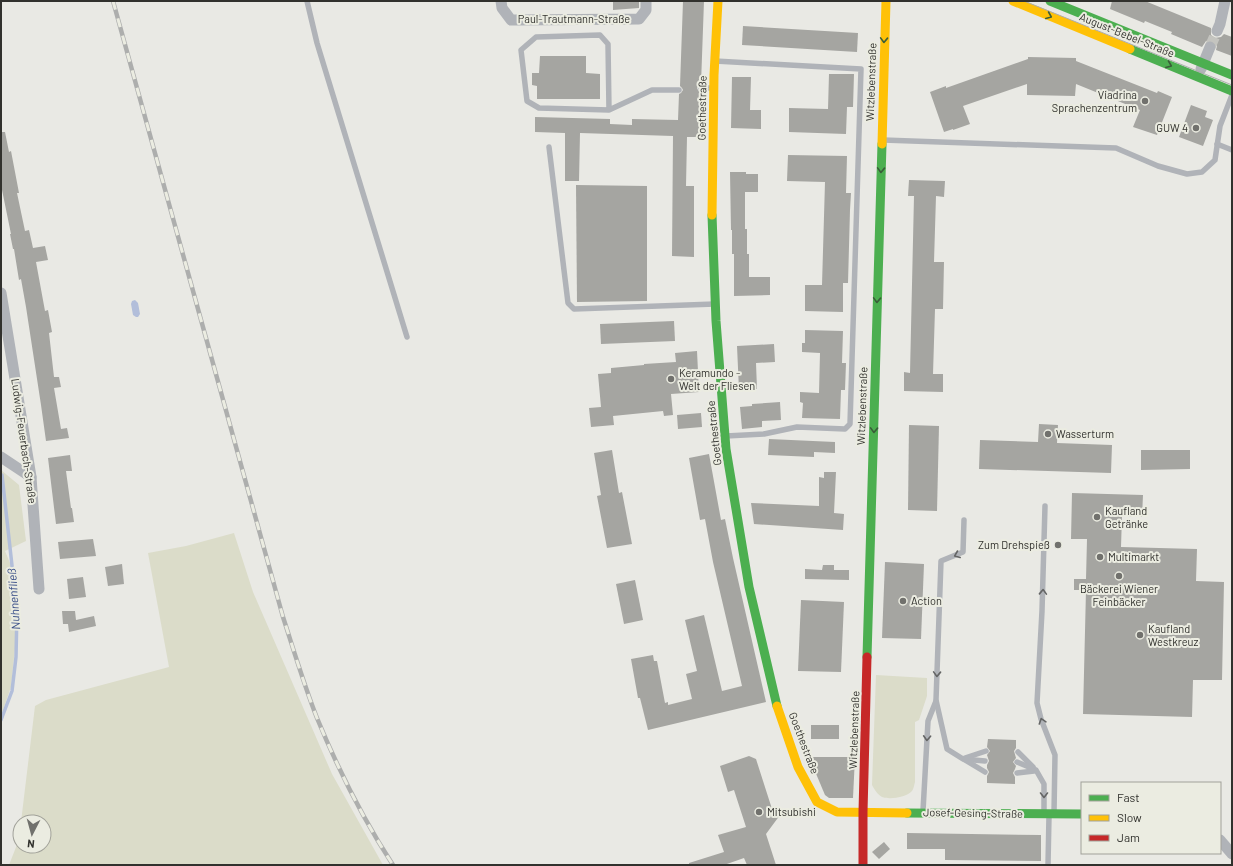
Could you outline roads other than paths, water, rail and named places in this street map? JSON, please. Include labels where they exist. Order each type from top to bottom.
[{"type":"street","name":"Paul-Trautmann-Straße","points":[[500,1],[502,8],[511,20],[639,19],[646,10],[646,1]]},
{"type":"street","name":"Goethestraße","points":[[718,1],[711,200],[715,304],[726,449],[749,587],[777,705],[798,767],[817,802],[837,812],[863,812]]},
{"type":"street","name":"Witzlebenstraße","points":[[863,865],[863,812],[886,1]]},
{"type":"street","name":"August-Bebel-Straße","points":[[1013,1],[1232,91]]},
{"type":"street","name":"August-Bebel-Straße","points":[[1050,1],[1232,75]]},
{"type":"street","points":[[1217,31],[1225,1]]},
{"type":"street","points":[[1198,77],[1210,47]]},
{"type":"street","name":"Ludwig-Feuerbach-Straße","points":[[1,293],[31,477],[39,589]]},
{"type":"street","points":[[1,457],[31,477]]},
{"type":"street","name":"Josef-Gesing-Straße","points":[[863,812],[1081,814]]},
{"type":"street","points":[[1221,841],[1232,854]]},
{"type":"lane","points":[[306,1],[317,43],[407,338]]},
{"type":"lane","points":[[609,110],[608,44],[600,35],[536,37],[521,50],[527,101],[539,108],[609,110],[652,90],[679,90]]},
{"type":"lane","points":[[715,61],[861,69],[850,424],[845,429],[797,427],[764,434],[725,436]]},
{"type":"lane","points":[[701,88],[714,87]]},
{"type":"lane","points":[[882,140],[1116,148],[1158,166],[1187,174],[1202,172],[1215,160],[1220,126],[1232,95]]},
{"type":"lane","points":[[1217,144],[1232,150]]},
{"type":"lane","points":[[549,147],[568,304],[574,308],[715,304]]},
{"type":"lane","points":[[1044,506],[1042,611],[1037,703],[1054,755],[1049,813],[1048,865]]},
{"type":"lane","points":[[964,520],[963,552],[941,561],[936,700],[947,749],[985,772]]},
{"type":"lane","points":[[923,812],[928,721],[936,700]]},
{"type":"lane","points":[[963,759],[986,751]]},
{"type":"lane","points":[[1018,752],[1036,770],[1044,784],[1049,813]]},
{"type":"lane","points":[[963,759],[985,761]]},
{"type":"lane","points":[[1017,762],[1036,770]]},
{"type":"lane","points":[[1017,773],[1036,770]]},
{"type":"water","points":[[135,300],[138,303],[140,314],[138,317],[133,315],[131,304],[132,301]]},
{"type":"waterway","name":"Nuhnenfließ","points":[[1,720],[12,691],[16,657],[17,611],[2,475]]},
{"type":"tunnel","points":[[1210,47],[1217,31]]},
{"type":"tram line","points":[[1024,1],[1232,85]]},
{"type":"railway","points":[[113,1],[283,617],[299,668],[317,718],[342,775],[371,830],[393,865]]},
{"type":"place","name":"Viadrina Sprachenzentrum","points":[[1145,101]]},
{"type":"place","name":"GUW 4","points":[[1196,128]]},
{"type":"place","name":"Keramundo - Welt der Fliesen","points":[[671,379]]},
{"type":"place","name":"Wasserturm","points":[[1048,434]]},
{"type":"place","name":"Kaufland Getränke","points":[[1097,517]]},
{"type":"place","name":"Zum Drehspieß","points":[[1058,545]]},
{"type":"place","name":"Multimarkt","points":[[1100,557]]},
{"type":"place","name":"Bäckerei Wiener Feinbäcker","points":[[1119,576]]},
{"type":"place","name":"Action","points":[[903,601]]},
{"type":"place","name":"Kaufland Westkreuz","points":[[1140,635]]},
{"type":"place","name":"Mitsubishi","points":[[759,812]]}]
